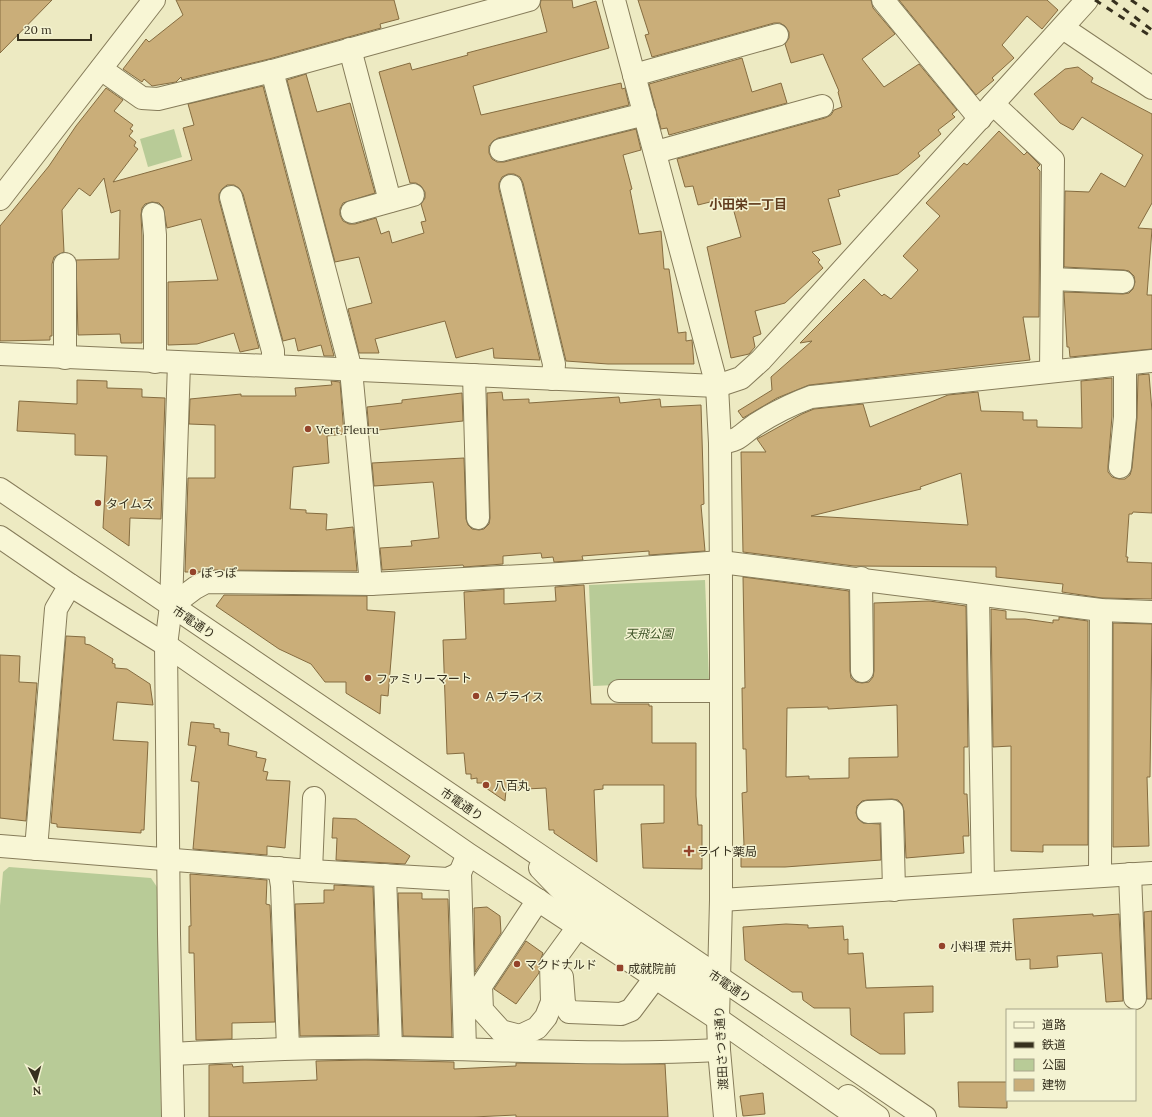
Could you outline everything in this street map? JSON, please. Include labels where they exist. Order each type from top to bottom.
[{"type":"street","points":[[3,188],[101,69],[154,0]]},
{"type":"street","points":[[101,69],[142,98],[158,99],[272,71],[529,0]]},
{"type":"street","name":"渡田さつき通り","points":[[614,0],[718,386],[721,562],[721,900],[718,1019],[719,1050],[725,1117]]},
{"type":"street","points":[[883,0],[987,111],[1053,160],[1051,371]]},
{"type":"street","points":[[0,354],[718,386],[741,378],[762,360],[1087,0]]},
{"type":"street","points":[[1063,28],[1152,88]]},
{"type":"street","points":[[634,75],[777,35]]},
{"type":"street","points":[[350,49],[390,201]]},
{"type":"street","points":[[272,71],[351,370],[371,584]]},
{"type":"street","points":[[656,152],[822,106]]},
{"type":"street","points":[[501,150],[645,114]]},
{"type":"street","points":[[511,186],[554,364],[554,379]]},
{"type":"street","points":[[352,212],[413,195]]},
{"type":"street","points":[[231,198],[273,351],[273,366]]},
{"type":"street","points":[[153,214],[155,235],[155,362]]},
{"type":"street","points":[[65,264],[65,358]]},
{"type":"street","points":[[1052,279],[1123,282]]},
{"type":"street","points":[[720,443],[736,441],[755,425],[793,404],[811,397],[1152,361]]},
{"type":"street","points":[[173,1117],[166,645],[171,606],[178,363]]},
{"type":"street","points":[[1120,467],[1124,430],[1125,364]]},
{"type":"street","points":[[474,375],[478,518]]},
{"type":"street","name":"市電通り","points":[[0,489],[718,978],[925,1117]]},
{"type":"street","points":[[0,537],[70,585],[166,645],[464,864],[538,900],[718,1019],[858,1117]]},
{"type":"street","points":[[171,606],[194,588],[206,582],[371,584],[559,574],[721,562],[861,578],[978,595],[1101,610],[1152,612]]},
{"type":"street","points":[[861,578],[862,671]]},
{"type":"street","points":[[36,849],[56,609],[70,585]]},
{"type":"street","points":[[978,595],[983,883]]},
{"type":"street","points":[[1100,876],[1101,610]]},
{"type":"street","points":[[619,691],[721,691]]},
{"type":"street","points":[[311,871],[314,798]]},
{"type":"street","points":[[868,812],[892,811],[894,890]]},
{"type":"street","points":[[509,836],[569,898],[704,990],[718,1019]]},
{"type":"street","points":[[0,846],[311,871],[448,879],[464,864]]},
{"type":"street","points":[[464,864],[465,1049]]},
{"type":"street","points":[[279,868],[282,886],[288,1048]]},
{"type":"street","points":[[721,900],[1152,873]]},
{"type":"street","points":[[1130,874],[1135,998]]},
{"type":"street","points":[[385,875],[391,1048]]},
{"type":"street","points":[[538,900],[481,986],[482,1010],[501,1031],[520,1036],[537,1028],[546,1017],[552,1002],[551,964],[583,930]]},
{"type":"street","points":[[583,930],[563,968],[561,981],[564,1003],[569,1012],[621,1014],[631,1010],[655,978]]},
{"type":"street","points":[[718,978],[735,1020],[878,1117]]},
{"type":"street","points":[[172,1054],[288,1048],[391,1048],[659,1053],[719,1050]]},
{"type":"green space","points":[[174,129],[182,157],[148,167],[140,139]]},
{"type":"green space","name":"天飛公園","points":[[705,580],[709,681],[593,686],[589,585]]},
{"type":"green space","points":[[9,867],[151,878],[157,887],[161,1117],[0,1117],[0,906],[3,872]]},
{"type":"building","points":[[0,0],[52,0],[0,53]]},
{"type":"building","points":[[176,0],[394,0],[399,19],[380,24],[381,28],[269,59],[182,80],[181,77],[176,82],[152,86],[144,79],[142,82],[123,69],[146,39],[149,42],[183,15]]},
{"type":"building","points":[[541,0],[572,0],[573,8],[596,1],[609,48],[473,86],[481,115],[621,83],[622,89],[625,88],[629,105],[498,138],[489,146],[489,153],[492,159],[497,162],[504,162],[636,129],[641,150],[623,155],[632,189],[630,190],[639,234],[661,231],[664,269],[669,269],[678,333],[686,332],[686,341],[692,340],[694,364],[608,364],[566,361],[523,183],[520,177],[514,174],[508,174],[502,177],[499,183],[499,189],[540,360],[494,358],[493,348],[456,358],[445,321],[375,339],[379,353],[359,353],[348,309],[372,303],[359,257],[335,262],[287,80],[306,74],[317,112],[350,103],[375,193],[343,203],[340,209],[340,215],[343,221],[349,224],[355,224],[376,218],[381,234],[389,231],[392,243],[424,233],[421,222],[426,221],[421,204],[425,198],[425,192],[421,186],[416,183],[410,183],[379,72],[410,63],[412,70],[468,55],[467,53],[547,32],[540,5]]},
{"type":"building","points":[[638,0],[871,0],[873,8],[895,34],[862,59],[884,87],[919,64],[957,110],[952,114],[955,117],[938,130],[941,134],[918,153],[920,156],[898,174],[838,190],[840,196],[828,199],[841,244],[812,252],[820,260],[818,262],[823,268],[785,303],[755,311],[761,334],[753,337],[755,347],[749,354],[731,358],[707,247],[741,237],[730,197],[698,205],[693,186],[685,187],[677,159],[825,118],[831,115],[834,110],[842,107],[839,91],[823,54],[791,63],[785,44],[789,38],[789,32],[785,26],[780,23],[774,23],[652,57],[645,35],[649,34]]},
{"type":"building","points":[[899,0],[1047,0],[1058,10],[1042,29],[1027,16],[1002,45],[1014,58],[992,78],[994,80],[976,95]]},
{"type":"building","points":[[742,58],[752,92],[781,83],[787,103],[669,135],[667,128],[661,129],[649,84]]},
{"type":"building","points":[[1078,67],[1093,78],[1091,82],[1152,114],[1152,203],[1138,228],[1152,229],[1147,295],[1152,295],[1152,349],[1070,357],[1069,347],[1067,347],[1064,292],[1123,294],[1129,293],[1133,289],[1135,282],[1134,276],[1129,271],[1064,267],[1065,191],[1089,192],[1101,173],[1125,187],[1143,155],[1082,117],[1073,130],[1060,123],[1034,94],[1065,69]]},
{"type":"building","points":[[263,86],[334,356],[324,356],[321,345],[298,351],[295,338],[283,341],[243,194],[239,188],[234,185],[227,185],[222,189],[219,194],[219,200],[259,348],[240,352],[234,333],[197,344],[168,345],[168,282],[218,280],[201,219],[167,228],[163,207],[159,203],[152,202],[145,204],[142,208],[141,215],[142,343],[121,343],[120,334],[78,335],[76,260],[119,259],[120,210],[111,213],[104,178],[90,196],[79,188],[62,210],[64,252],[54,257],[52,264],[52,336],[50,336],[50,340],[0,341],[0,226],[49,166],[76,126],[106,88],[123,100],[114,111],[133,125],[130,129],[133,131],[129,136],[136,142],[134,146],[138,149],[113,182],[192,160],[183,128],[194,125],[188,104]]},
{"type":"building","points":[[999,131],[1024,155],[1027,152],[1040,165],[1037,168],[1040,171],[1039,317],[1023,317],[1030,360],[809,385],[777,398],[743,418],[738,411],[772,390],[771,377],[812,341],[800,343],[864,279],[882,296],[884,294],[891,299],[918,270],[903,256],[940,216],[926,203],[964,163],[967,165]]},
{"type":"building","points":[[1149,374],[1152,411],[1152,513],[1133,512],[1132,514],[1129,514],[1126,557],[1128,557],[1127,562],[1152,563],[1152,599],[1102,598],[1062,592],[1063,584],[996,577],[996,567],[854,566],[743,552],[741,452],[766,452],[757,439],[802,414],[814,409],[863,404],[870,427],[948,395],[978,392],[981,411],[1023,412],[1023,420],[1037,420],[1037,427],[1082,428],[1081,381],[1112,378],[1112,416],[1108,472],[1112,477],[1125,479],[1130,475],[1132,468],[1137,418],[1138,375]],"holes":[[[961,473],[968,525],[811,516],[921,489],[920,487]]]},
{"type":"building","points":[[77,380],[107,381],[107,388],[142,389],[142,397],[165,398],[161,519],[130,518],[129,546],[103,528],[107,456],[75,455],[75,434],[17,431],[19,401],[77,404]]},
{"type":"building","points":[[331,381],[340,382],[344,434],[327,436],[329,463],[293,467],[290,509],[306,510],[306,513],[327,514],[326,530],[353,527],[357,571],[206,570],[198,572],[185,572],[188,478],[215,478],[215,425],[189,424],[190,399],[241,394],[241,396],[296,396],[295,388],[332,385]]},
{"type":"building","points":[[502,392],[503,400],[529,399],[529,403],[619,397],[620,403],[660,399],[661,407],[701,405],[704,504],[701,505],[705,551],[649,555],[649,551],[582,556],[583,560],[554,562],[553,557],[542,558],[541,553],[503,556],[503,564],[382,570],[380,548],[412,546],[411,541],[439,538],[433,482],[374,486],[372,463],[464,458],[466,519],[468,525],[472,529],[484,529],[489,524],[490,518],[487,393]]},
{"type":"building","points":[[462,393],[463,421],[369,431],[367,407],[402,403],[402,400]]},
{"type":"building","points":[[743,577],[849,591],[850,671],[851,678],[856,682],[862,683],[869,682],[873,677],[874,671],[874,603],[929,601],[966,606],[968,747],[964,747],[964,794],[967,794],[969,836],[963,836],[964,853],[906,858],[904,811],[902,804],[898,800],[892,799],[867,800],[862,801],[857,806],[856,813],[858,819],[863,823],[880,824],[881,860],[785,867],[741,867],[741,846],[744,845],[742,793],[747,792],[746,749],[743,749],[742,688],[745,688]],"holes":[[[897,705],[898,757],[849,758],[849,778],[809,779],[809,776],[786,777],[787,708],[828,707],[828,709]]]},
{"type":"building","points":[[584,585],[591,704],[649,704],[649,706],[652,706],[652,743],[696,743],[696,796],[698,825],[702,825],[702,869],[643,868],[641,824],[664,823],[664,785],[603,785],[603,789],[594,790],[597,862],[554,833],[554,830],[549,830],[546,788],[506,790],[505,801],[483,786],[482,783],[477,783],[477,778],[471,779],[471,774],[466,774],[464,753],[447,754],[443,640],[466,639],[464,592],[504,589],[504,604],[556,601],[555,587]]},
{"type":"building","points":[[224,595],[367,596],[367,610],[395,612],[388,696],[381,695],[380,714],[346,693],[346,682],[325,682],[311,664],[279,649],[216,606]]},
{"type":"building","points":[[991,609],[1006,611],[1006,619],[1025,619],[1053,623],[1053,620],[1059,620],[1059,617],[1088,621],[1088,845],[1043,845],[1043,852],[1011,851],[1011,746],[993,747]]},
{"type":"building","points":[[1113,623],[1152,624],[1150,777],[1147,777],[1149,846],[1113,847]]},
{"type":"building","points":[[66,636],[85,637],[85,644],[90,645],[113,659],[112,663],[115,664],[115,668],[127,669],[150,684],[153,705],[117,702],[113,740],[148,742],[144,830],[141,830],[141,833],[57,827],[57,824],[51,823]]},
{"type":"building","points":[[0,655],[20,656],[19,682],[37,683],[26,821],[0,818]]},
{"type":"building","points":[[191,722],[214,724],[214,728],[220,729],[220,732],[229,733],[228,745],[257,752],[256,757],[266,759],[263,771],[268,772],[266,780],[290,781],[285,848],[267,846],[267,855],[193,849],[199,782],[191,781],[196,746],[188,745]]},
{"type":"building","points":[[333,818],[356,819],[410,856],[405,864],[336,860],[337,838],[332,838]]},
{"type":"building","points":[[190,874],[267,880],[266,904],[270,905],[275,1022],[232,1023],[232,1039],[196,1040],[194,953],[189,953],[189,926],[191,926]]},
{"type":"building","points":[[334,885],[373,887],[378,1035],[300,1036],[295,904],[324,903],[324,890],[334,890]]},
{"type":"building","points":[[398,893],[422,893],[422,899],[448,899],[452,1037],[403,1036]]},
{"type":"building","points":[[487,907],[500,916],[501,933],[475,972],[474,908]]},
{"type":"building","points":[[1152,911],[1152,999],[1147,999],[1144,912]]},
{"type":"building","points":[[1093,914],[1093,916],[1119,914],[1123,1001],[1106,1002],[1102,953],[1057,956],[1058,967],[1030,969],[1030,959],[1016,960],[1013,919]]},
{"type":"building","points":[[786,924],[808,925],[808,928],[843,926],[844,940],[848,939],[848,954],[863,953],[866,988],[933,986],[933,1012],[904,1013],[905,1054],[880,1054],[851,1035],[850,1008],[814,1008],[803,1000],[802,992],[792,992],[745,960],[743,927]]},
{"type":"building","points":[[526,941],[543,953],[539,964],[539,973],[516,1004],[494,989]]},
{"type":"building","points":[[365,1060],[454,1062],[454,1069],[516,1066],[516,1063],[665,1064],[668,1117],[516,1117],[516,1115],[473,1117],[209,1117],[209,1065],[232,1064],[233,1067],[243,1066],[243,1083],[317,1080],[316,1061]]},
{"type":"building","points":[[958,1082],[1006,1082],[1007,1108],[959,1107]]},
{"type":"building","points":[[763,1093],[765,1114],[743,1116],[740,1096]]},
{"type":"railway","points":[[1095,0],[1152,37]]},
{"type":"railway","points":[[1112,0],[1152,30]]},
{"type":"railway","points":[[1131,0],[1152,14]]},
{"type":"place","name":"Vert Fleuru","points":[[308,429]]},
{"type":"place","name":"タイムズ","points":[[98,503]]},
{"type":"place","name":"ぽっぽ","points":[[193,572]]},
{"type":"place","name":"ファミリーマート","points":[[368,678]]},
{"type":"place","name":"Ａプライス","points":[[476,696]]},
{"type":"place","name":"八百丸","points":[[486,785]]},
{"type":"place","name":"ライト薬局","points":[[689,851]]},
{"type":"place","name":"小料理 荒井","points":[[942,946]]},
{"type":"place","name":"マクドナルド","points":[[517,964]]},
{"type":"place","name":"成就院前","points":[[620,968]]},
{"type":"district","name":"小田栄一丁目","points":[[748,204]]}]
